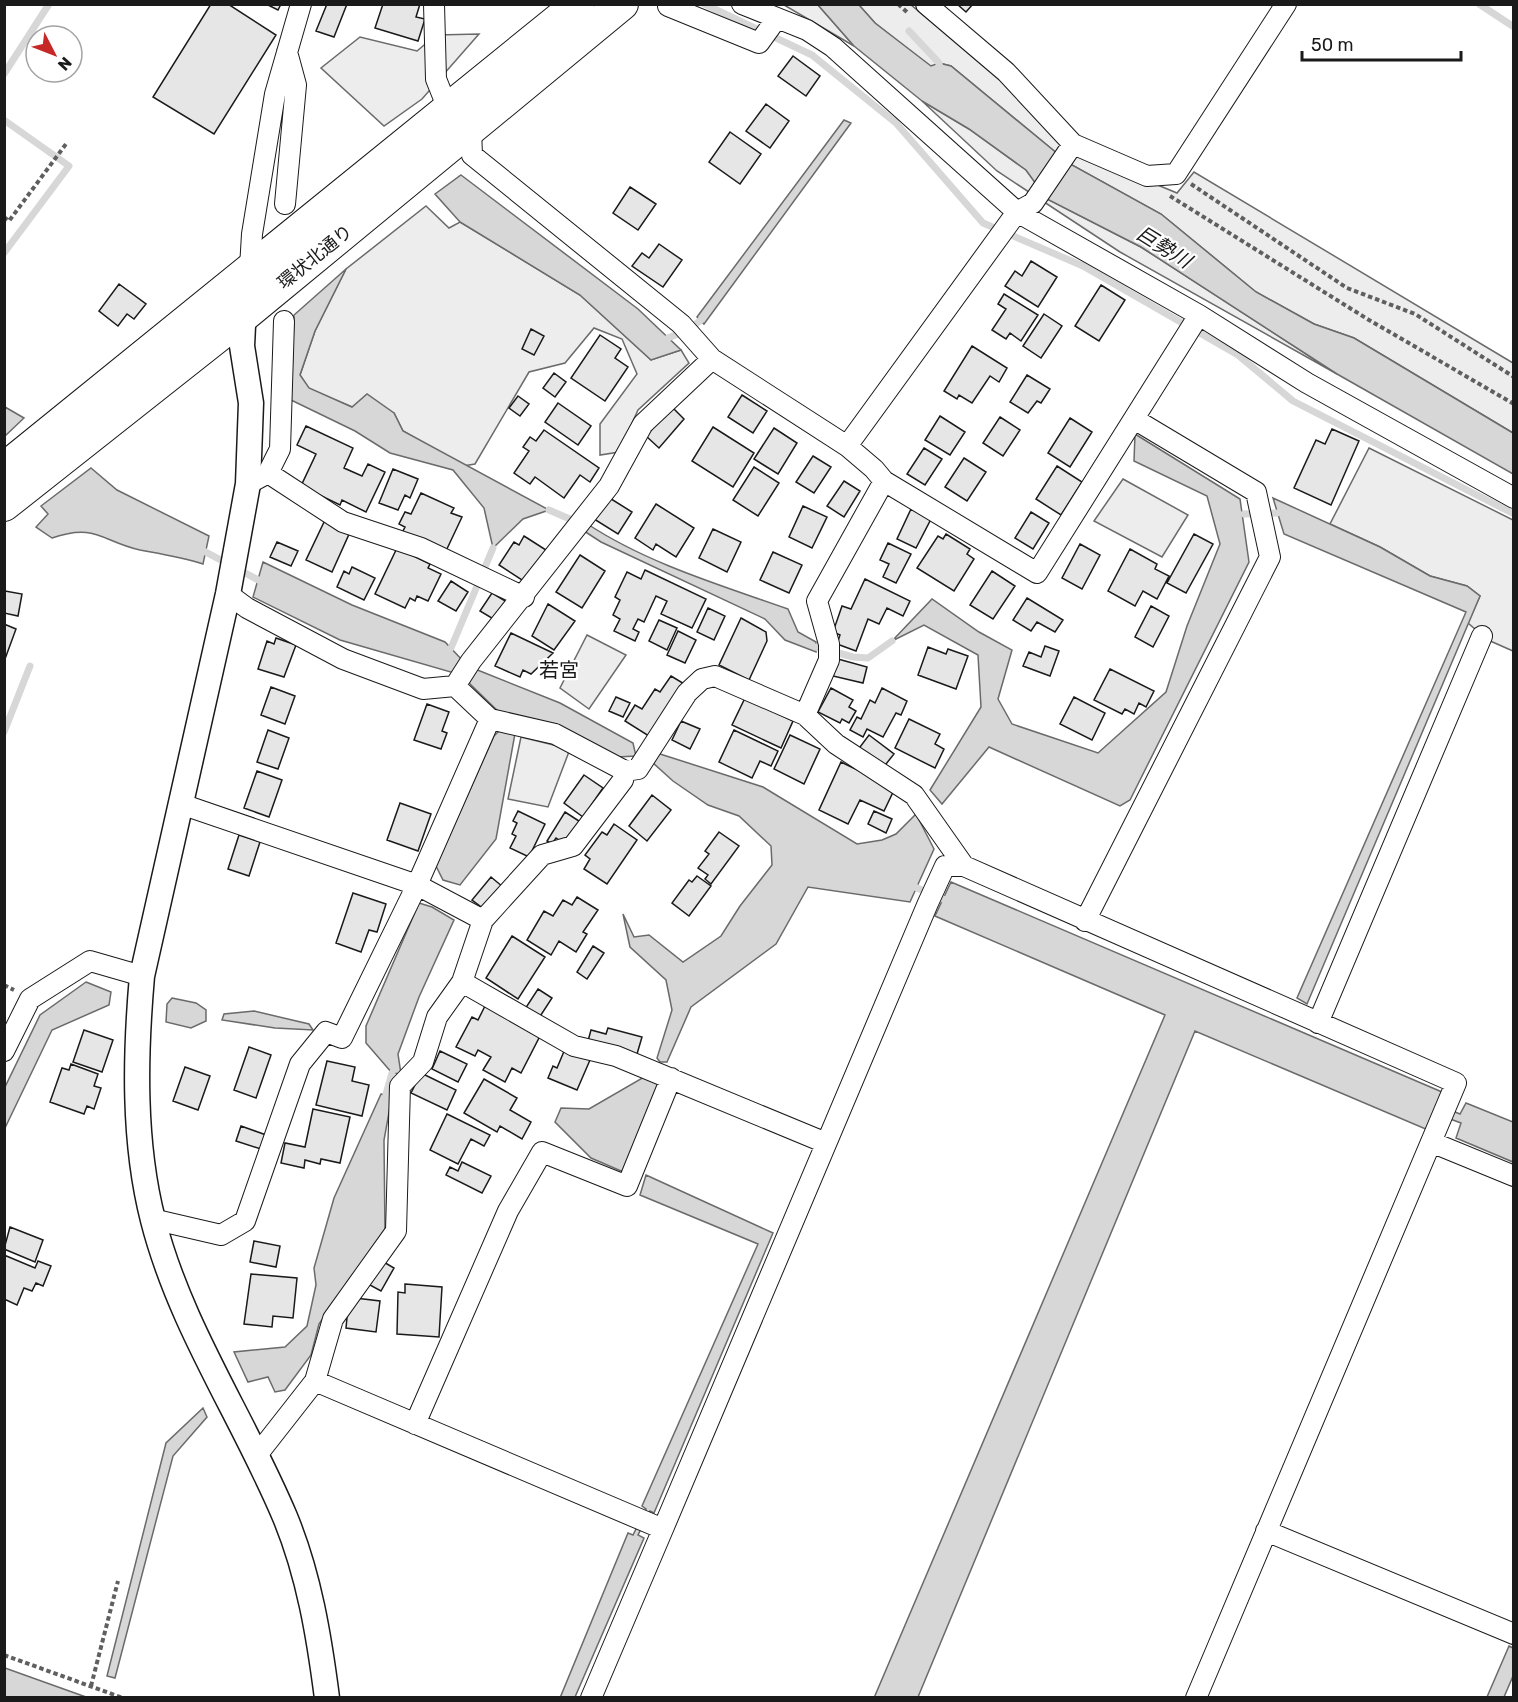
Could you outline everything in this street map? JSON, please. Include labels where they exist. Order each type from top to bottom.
[{"type":"highway","name":"環状北通り","points":[[4,505],[242,317],[471,130],[539,54],[578,4]]},
{"type":"highway","name":"環状北通り","points":[[4,469],[448,110],[622,4]]},
{"type":"street","points":[[258,478],[251,403],[242,346],[242,317],[250,268],[252,234],[275,94],[301,4]]},
{"type":"street","points":[[434,4],[436,79],[448,110]]},
{"type":"street","points":[[742,4],[807,30],[833,47],[1020,213],[1199,315],[1307,382],[1514,498]]},
{"type":"street","points":[[921,12],[1006,72],[1073,144],[1147,176],[1176,174],[1286,4]]},
{"type":"street","points":[[668,6],[759,43],[777,18]]},
{"type":"street","points":[[285,204],[296,85],[287,52]]},
{"type":"street","points":[[471,130],[472,154],[687,331],[712,359],[847,446],[874,469],[884,481],[1037,573],[1199,315]]},
{"type":"street","points":[[847,446],[993,246],[1073,144]]},
{"type":"street","points":[[284,321],[279,450],[258,478],[239,539],[142,976],[137,1033],[137,1102],[152,1218],[186,1314],[218,1383],[257,1455],[286,1519],[303,1569],[318,1627],[327,1698]]},
{"type":"street","points":[[455,686],[471,661],[524,597],[609,486],[643,424],[712,359]]},
{"type":"street","points":[[1085,921],[1270,557],[1256,492],[1134,419]]},
{"type":"street","points":[[258,478],[343,522],[421,548],[524,597]]},
{"type":"street","points":[[805,715],[829,652],[817,602],[884,481]]},
{"type":"street","points":[[228,594],[247,608],[343,658],[423,689],[455,686],[495,720],[555,734],[631,770]]},
{"type":"street","points":[[1317,1023],[1482,636]]},
{"type":"street","points":[[257,1455],[315,1381],[333,1319],[396,1231],[400,1086],[423,1062],[437,1017],[462,982],[483,920],[542,855],[573,846],[622,780],[652,747],[687,693],[702,679],[715,676],[805,715],[836,744],[914,795],[964,866]]},
{"type":"street","points":[[152,1218],[221,1235],[245,1221],[300,1064],[326,1032],[342,1038],[495,720]]},
{"type":"street","points":[[181,804],[417,885],[483,920]]},
{"type":"street","points":[[591,1698],[659,1528],[932,894],[945,866],[964,866],[1456,1083],[1196,1698]]},
{"type":"street","points":[[4,1051],[30,999],[90,961],[142,976]]},
{"type":"street","points":[[462,982],[574,1046],[616,1056],[668,1076],[826,1143]]},
{"type":"street","points":[[415,1424],[508,1211],[542,1152],[627,1186],[668,1076]]},
{"type":"street","points":[[1431,1142],[1514,1176]]},
{"type":"street","points":[[315,1381],[659,1528]]},
{"type":"street","points":[[1266,1531],[1514,1634]]},
{"type":"path","points":[[898,4],[921,12]]},
{"type":"path","points":[[4,217],[9,220],[66,144]]},
{"type":"path","points":[[1176,174],[1347,288],[1415,314],[1514,377]]},
{"type":"path","points":[[1162,192],[1369,320],[1514,405]]},
{"type":"path","points":[[90,1686],[118,1581]]},
{"type":"path","points":[[4,1655],[123,1698]]},
{"type":"shaded area","points":[[784,5],[818,5],[854,46]]},
{"type":"shaded area","points":[[859,5],[911,5],[992,71],[1071,149],[1177,193],[1194,172],[1513,363],[1513,433],[1354,338],[1314,324],[1256,292],[1161,214],[1070,164],[951,66],[939,63],[931,67],[875,23]]},
{"type":"shaded area","points":[[479,34],[422,99],[384,126],[321,68],[360,37],[417,51],[436,35]]},
{"type":"shaded area","points":[[922,101],[969,129],[1026,170],[1047,199],[1141,247],[1337,374],[1120,252],[997,171]]},
{"type":"shaded area","points":[[426,206],[449,228],[460,222],[580,295],[651,360],[681,350],[689,363],[638,410],[619,452],[600,455],[600,424],[637,374],[622,339],[594,328],[565,363],[529,372],[475,464],[463,466],[403,431],[394,413],[352,407],[309,389],[300,375],[315,331],[346,269]]},
{"type":"shaded area","points":[[1369,448],[1513,520],[1513,651],[1488,640],[1468,623],[1480,596],[1467,586],[1430,576],[1380,547],[1330,524]]},
{"type":"shaded area","points":[[1123,479],[1188,515],[1162,557],[1094,521]]},
{"type":"shaded area","points":[[587,635],[626,655],[589,709],[560,688]]},
{"type":"shaded area","points":[[521,737],[570,749],[548,807],[508,799]]},
{"type":"water","name":"巨勢川","points":[[818,5],[859,5],[875,23],[931,66],[939,63],[951,66],[1070,164],[1161,214],[1256,292],[1314,324],[1354,338],[1513,433],[1513,474],[1337,374],[1141,247],[1047,199],[1026,170],[969,129],[922,101],[854,46]]},
{"type":"water","points":[[844,120],[851,123],[704,324],[697,317]]},
{"type":"water","points":[[461,175],[638,309],[681,350],[651,360],[580,295],[460,222],[435,194]]},
{"type":"water","points":[[346,269],[315,331],[300,375],[309,388],[352,407],[367,394],[394,413],[403,431],[549,510],[523,519],[493,548],[484,508],[453,470],[390,453],[355,431],[291,400],[294,315]]},
{"type":"water","points":[[5,407],[24,418],[5,436]]},
{"type":"water","points":[[1135,434],[1240,499],[1249,562],[1130,800],[1120,806],[989,747],[942,804],[930,790],[981,707],[978,655],[924,625],[892,641],[932,599],[979,632],[1012,650],[998,699],[1012,724],[1098,753],[1166,692],[1187,626],[1220,544],[1207,496],[1134,461]]},
{"type":"water","points":[[91,468],[117,490],[209,536],[203,564],[140,550],[89,533],[79,532],[52,538],[36,527],[48,514],[41,506]]},
{"type":"water","points":[[1273,498],[1380,547],[1430,576],[1467,586],[1480,596],[1307,1004],[1297,998],[1466,612],[1284,534]]},
{"type":"water","points":[[586,523],[633,550],[658,561],[788,609],[798,632],[816,642],[816,652],[785,640],[765,619],[601,542],[581,529]]},
{"type":"water","points":[[263,562],[352,605],[445,642],[464,662],[454,673],[340,640],[253,597]]},
{"type":"water","points":[[475,669],[560,703],[633,743],[636,756],[617,757],[501,714],[469,683]]},
{"type":"water","points":[[504,726],[516,728],[496,839],[460,885],[443,880],[436,866],[494,736]]},
{"type":"water","points":[[657,753],[763,787],[857,844],[882,840],[896,834],[916,814],[934,849],[910,902],[808,887],[776,944],[691,1007],[667,1062],[660,1062],[657,1058],[672,1010],[666,980],[630,947],[623,914],[634,937],[649,935],[683,962],[721,936],[740,906],[772,865],[771,846],[739,816],[708,805],[673,781],[652,762]]},
{"type":"water","points":[[951,882],[1442,1092],[1438,1105],[1460,1114],[1466,1103],[1513,1122],[1513,1162],[1456,1138],[1461,1123],[1434,1113],[1428,1130],[1195,1031],[918,1697],[874,1698],[1165,1015],[935,916]]},
{"type":"water","points":[[419,903],[432,907],[454,920],[419,997],[398,1054],[401,1074],[392,1073],[366,1043],[366,1026]]},
{"type":"water","points":[[86,982],[111,992],[109,1005],[52,1030],[5,1128],[5,1087],[40,1015]]},
{"type":"water","points":[[172,998],[196,1003],[206,1010],[206,1021],[191,1028],[166,1022],[167,1004]]},
{"type":"water","points":[[254,1011],[309,1024],[313,1030],[275,1028],[222,1020],[224,1014]]},
{"type":"water","points":[[644,1077],[653,1080],[661,1088],[626,1169],[621,1171],[591,1158],[555,1122],[561,1108],[589,1109]]},
{"type":"water","points":[[381,1094],[392,1096],[384,1140],[385,1233],[350,1278],[319,1324],[311,1355],[285,1390],[275,1392],[268,1377],[248,1382],[234,1352],[285,1347],[307,1326],[316,1285],[314,1268],[334,1198]]},
{"type":"water","points":[[646,1175],[773,1233],[654,1513],[650,1511],[638,1535],[644,1538],[575,1697],[560,1698],[628,1533],[633,1535],[646,1509],[642,1506],[758,1244],[640,1195]]},
{"type":"water","points":[[203,1408],[207,1417],[173,1456],[115,1678],[107,1676],[166,1443]]},
{"type":"water","points":[[1509,1646],[1513,1648],[1513,1676],[1504,1697],[1487,1697]]},
{"type":"water","points":[[5,1668],[86,1697],[5,1697]]},
{"type":"building","points":[[211,4],[228,4],[276,35],[214,134],[153,97]]},
{"type":"building","points":[[266,4],[281,4],[278,10]]},
{"type":"building","points":[[327,4],[347,4],[334,37],[316,31]]},
{"type":"building","points":[[383,4],[420,4],[416,17],[425,19],[418,41],[375,28]]},
{"type":"building","points":[[957,4],[973,4],[966,12]]},
{"type":"building","points":[[793,56],[820,76],[806,96],[778,76]]},
{"type":"building","points":[[766,104],[789,121],[770,148],[746,131]]},
{"type":"building","points":[[730,132],[761,154],[740,184],[709,162]]},
{"type":"building","points":[[630,187],[656,204],[638,230],[613,213]]},
{"type":"building","points":[[659,244],[682,260],[663,287],[632,266],[642,253],[649,258]]},
{"type":"building","points":[[1031,261],[1057,277],[1038,307],[1005,286],[1015,271],[1022,276]]},
{"type":"building","points":[[119,284],[146,304],[134,319],[127,314],[118,326],[99,311]]},
{"type":"building","points":[[1101,285],[1125,300],[1099,341],[1075,326]]},
{"type":"building","points":[[1004,294],[1038,315],[1021,341],[1010,333],[1006,339],[992,330],[1006,309],[998,304]]},
{"type":"building","points":[[1044,314],[1062,326],[1041,358],[1023,346]]},
{"type":"building","points":[[531,329],[544,336],[534,355],[522,349]]},
{"type":"building","points":[[600,335],[621,349],[615,358],[628,367],[605,401],[571,378]]},
{"type":"building","points":[[972,346],[1007,368],[999,382],[990,376],[972,403],[959,395],[957,399],[944,391]]},
{"type":"building","points":[[554,373],[566,382],[555,397],[543,388]]},
{"type":"building","points":[[1027,375],[1050,389],[1041,403],[1037,401],[1028,413],[1010,402]]},
{"type":"building","points":[[742,395],[767,411],[753,433],[728,417]]},
{"type":"building","points":[[518,396],[529,404],[520,416],[509,408]]},
{"type":"building","points":[[558,403],[591,426],[578,445],[545,422]]},
{"type":"building","points":[[672,407],[684,419],[659,448],[646,436]]},
{"type":"building","points":[[940,416],[965,432],[950,455],[925,440]]},
{"type":"building","points":[[1000,417],[1020,430],[1003,456],[983,443]]},
{"type":"building","points":[[1070,418],[1092,432],[1070,467],[1048,453]]},
{"type":"building","points":[[306,426],[353,448],[344,468],[362,476],[368,464],[385,472],[366,512],[342,500],[340,505],[301,486],[316,454],[297,445]]},
{"type":"building","points":[[713,427],[754,453],[733,487],[692,461]]},
{"type":"building","points":[[774,428],[797,443],[778,474],[754,459]]},
{"type":"building","points":[[1332,429],[1359,441],[1331,505],[1294,488],[1316,440],[1325,444]]},
{"type":"building","points":[[544,430],[599,468],[590,482],[580,475],[564,498],[535,477],[530,484],[514,473],[529,451],[523,447],[530,437],[536,441]]},
{"type":"building","points":[[924,448],[942,459],[925,485],[907,474]]},
{"type":"building","points":[[813,456],[831,467],[814,493],[796,482]]},
{"type":"building","points":[[964,458],[986,472],[967,501],[945,487]]},
{"type":"building","points":[[1057,466],[1082,482],[1061,515],[1036,499]]},
{"type":"building","points":[[754,467],[779,483],[758,516],[733,500]]},
{"type":"building","points":[[393,469],[418,479],[410,498],[405,495],[398,510],[379,503]]},
{"type":"building","points":[[844,481],[860,491],[844,517],[827,506]]},
{"type":"building","points":[[421,493],[454,508],[451,513],[462,517],[445,553],[402,533],[405,527],[399,524],[405,512],[411,514]]},
{"type":"building","points":[[608,497],[632,512],[618,534],[594,519]]},
{"type":"building","points":[[656,504],[694,528],[676,557],[656,544],[653,550],[635,538]]},
{"type":"building","points":[[803,506],[827,517],[812,548],[789,537]]},
{"type":"building","points":[[911,509],[931,519],[916,548],[897,539]]},
{"type":"building","points":[[1031,512],[1049,523],[1033,549],[1015,538]]},
{"type":"building","points":[[325,520],[350,532],[332,572],[306,560]]},
{"type":"building","points":[[713,529],[741,542],[727,572],[699,558]]},
{"type":"building","points":[[946,534],[970,549],[967,554],[974,559],[954,591],[917,568],[938,536],[943,539]]},
{"type":"building","points":[[1194,534],[1213,544],[1186,593],[1167,583]]},
{"type":"building","points":[[524,536],[546,550],[525,582],[499,565],[514,542],[519,545]]},
{"type":"building","points":[[277,542],[298,551],[291,566],[270,557]]},
{"type":"building","points":[[888,543],[911,554],[896,583],[883,577],[889,564],[880,560]]},
{"type":"building","points":[[1080,544],[1100,555],[1082,589],[1062,578]]},
{"type":"building","points":[[397,548],[430,564],[428,568],[441,574],[428,601],[417,596],[415,601],[410,598],[405,608],[375,594]]},
{"type":"building","points":[[1130,549],[1157,564],[1155,569],[1169,576],[1157,599],[1143,591],[1135,606],[1108,591]]},
{"type":"building","points":[[773,552],[802,565],[789,593],[760,580]]},
{"type":"building","points":[[580,555],[605,571],[582,608],[556,592]]},
{"type":"building","points":[[352,567],[375,578],[364,600],[337,587],[344,571],[349,574]]},
{"type":"building","points":[[645,570],[706,599],[692,628],[661,614],[667,601],[656,596],[644,622],[638,619],[633,629],[639,632],[635,641],[614,631],[620,619],[613,615],[620,600],[615,597],[627,572],[641,579]]},
{"type":"building","points":[[992,571],[1015,586],[993,619],[970,605]]},
{"type":"building","points":[[865,579],[910,601],[903,616],[887,608],[879,624],[868,619],[856,651],[837,644],[840,635],[833,632],[842,606],[851,609]]},
{"type":"building","points":[[451,581],[468,592],[456,611],[438,601]]},
{"type":"building","points":[[5,591],[22,594],[18,616],[4,613]]},
{"type":"building","points":[[492,593],[507,602],[495,620],[480,611]]},
{"type":"building","points":[[1027,598],[1063,620],[1055,632],[1037,622],[1031,631],[1013,620]]},
{"type":"building","points":[[548,604],[575,621],[554,650],[532,636]]},
{"type":"building","points":[[1151,606],[1169,616],[1153,647],[1135,637]]},
{"type":"building","points":[[708,608],[725,616],[714,640],[697,632]]},
{"type":"building","points":[[741,618],[766,632],[767,641],[749,680],[719,665]]},
{"type":"building","points":[[659,620],[677,628],[667,650],[649,641]]},
{"type":"building","points":[[4,624],[16,629],[5,659],[4,659]]},
{"type":"building","points":[[678,631],[696,640],[685,663],[667,655]]},
{"type":"building","points":[[511,633],[553,653],[531,674],[523,670],[520,677],[495,666]]},
{"type":"building","points":[[276,638],[296,645],[284,677],[258,669],[267,641],[274,644]]},
{"type":"building","points":[[1045,646],[1059,651],[1050,676],[1023,666],[1029,652],[1041,657]]},
{"type":"building","points":[[928,647],[946,654],[948,649],[968,656],[956,689],[918,675]]},
{"type":"building","points":[[838,659],[867,667],[863,683],[833,676]]},
{"type":"building","points":[[1110,669],[1154,691],[1146,707],[1139,703],[1134,714],[1125,709],[1122,714],[1094,700]]},
{"type":"building","points":[[671,676],[686,685],[652,738],[625,721],[635,705],[642,709],[655,689],[660,692]]},
{"type":"building","points":[[271,687],[295,696],[285,724],[261,715]]},
{"type":"building","points":[[831,688],[853,700],[849,707],[856,711],[849,723],[842,719],[840,723],[818,712]]},
{"type":"building","points":[[882,688],[907,701],[901,715],[896,713],[883,737],[867,729],[863,737],[850,730],[857,717],[861,719],[870,700],[875,703]]},
{"type":"building","points":[[616,697],[630,703],[623,717],[609,711]]},
{"type":"building","points":[[1074,697],[1105,713],[1092,740],[1060,724]]},
{"type":"building","points":[[745,698],[793,721],[781,748],[732,725]]},
{"type":"building","points":[[427,704],[449,712],[442,731],[447,733],[441,749],[414,740]]},
{"type":"building","points":[[909,719],[940,734],[935,744],[944,749],[935,768],[895,748]]},
{"type":"building","points":[[681,721],[700,729],[690,749],[672,740]]},
{"type":"building","points":[[268,730],[289,738],[278,769],[257,762]]},
{"type":"building","points":[[734,730],[778,751],[771,766],[760,761],[752,778],[719,762]]},
{"type":"building","points":[[790,735],[820,749],[804,784],[774,769]]},
{"type":"building","points":[[869,735],[894,754],[882,769],[857,751]]},
{"type":"building","points":[[841,762],[895,788],[884,811],[860,800],[848,824],[819,810]]},
{"type":"building","points":[[257,771],[282,780],[269,817],[244,808]]},
{"type":"building","points":[[584,775],[603,788],[583,817],[564,803]]},
{"type":"building","points":[[652,795],[671,810],[647,841],[629,826]]},
{"type":"building","points":[[400,803],[431,814],[418,851],[387,840]]},
{"type":"building","points":[[518,811],[545,824],[529,857],[510,848],[516,836],[512,834],[517,823],[513,821]]},
{"type":"building","points":[[874,811],[892,819],[886,833],[868,824]]},
{"type":"building","points":[[565,812],[582,823],[572,838],[562,842],[556,838],[552,844],[547,841]]},
{"type":"building","points":[[614,824],[637,840],[607,884],[584,869],[590,859],[585,855],[602,832],[607,835]]},
{"type":"building","points":[[719,832],[739,846],[711,884],[705,879],[708,875],[698,868],[709,854],[705,851]]},
{"type":"building","points":[[239,835],[260,842],[249,876],[228,869]]},
{"type":"building","points":[[697,876],[711,886],[689,916],[672,903],[689,880],[692,882]]},
{"type":"building","points":[[491,877],[503,887],[484,909],[472,900]]},
{"type":"building","points":[[353,893],[386,904],[377,932],[369,930],[361,952],[336,943]]},
{"type":"building","points":[[577,897],[598,910],[583,932],[587,934],[576,952],[559,941],[551,955],[527,940],[544,911],[553,916],[563,900],[572,905]]},
{"type":"building","points":[[512,936],[545,957],[518,999],[486,978]]},
{"type":"building","points":[[593,946],[604,953],[587,979],[577,972]]},
{"type":"building","points":[[538,989],[552,998],[539,1018],[525,1009]]},
{"type":"building","points":[[486,1004],[541,1034],[521,1073],[512,1068],[505,1082],[483,1070],[491,1057],[478,1050],[475,1056],[456,1047],[472,1017],[478,1020]]},
{"type":"building","points":[[608,1028],[642,1037],[637,1054],[588,1041],[591,1030],[606,1034]]},
{"type":"building","points":[[84,1030],[113,1040],[102,1072],[73,1062]]},
{"type":"building","points":[[249,1047],[271,1055],[256,1098],[234,1090]]},
{"type":"building","points":[[565,1049],[590,1060],[577,1090],[548,1078],[553,1066],[557,1068]]},
{"type":"building","points":[[440,1051],[467,1064],[458,1082],[432,1069]]},
{"type":"building","points":[[327,1061],[355,1067],[352,1081],[369,1085],[362,1116],[316,1105]]},
{"type":"building","points":[[71,1064],[98,1074],[94,1086],[101,1088],[94,1109],[87,1106],[84,1114],[50,1102],[62,1068],[69,1070]]},
{"type":"building","points":[[185,1067],[210,1076],[198,1110],[173,1101]]},
{"type":"building","points":[[421,1073],[456,1090],[447,1110],[411,1093]]},
{"type":"building","points":[[484,1079],[517,1098],[510,1110],[531,1122],[522,1139],[500,1126],[497,1132],[464,1113]]},
{"type":"building","points":[[313,1109],[350,1117],[340,1163],[321,1159],[320,1164],[305,1160],[304,1168],[281,1163],[285,1143],[305,1147]]},
{"type":"building","points":[[447,1114],[490,1135],[484,1146],[471,1139],[458,1164],[430,1150]]},
{"type":"building","points":[[241,1126],[269,1136],[264,1150],[236,1141]]},
{"type":"building","points":[[462,1162],[491,1176],[482,1193],[446,1175],[450,1167],[458,1171]]},
{"type":"building","points":[[10,1227],[43,1240],[35,1262],[4,1249]]},
{"type":"building","points":[[254,1241],[280,1246],[276,1267],[250,1262]]},
{"type":"building","points":[[4,1255],[35,1268],[38,1261],[51,1266],[43,1286],[36,1283],[32,1291],[24,1288],[17,1305],[4,1299]]},
{"type":"building","points":[[382,1261],[394,1268],[381,1291],[368,1284]]},
{"type":"building","points":[[251,1274],[297,1278],[293,1318],[273,1316],[272,1327],[244,1324]]},
{"type":"building","points":[[405,1284],[442,1287],[439,1337],[397,1334],[398,1292],[405,1293]]},
{"type":"building","points":[[355,1298],[380,1301],[376,1332],[346,1328],[348,1307],[353,1307]]},
{"type":"waterway","points":[[4,74],[49,4]]},
{"type":"waterway","points":[[704,4],[812,55],[896,123],[983,223],[1083,266],[1238,355],[1293,401],[1514,514]]},
{"type":"waterway","points":[[1479,4],[1514,27]]},
{"type":"waterway","points":[[909,31],[939,63],[940,70]]},
{"type":"waterway","points":[[4,120],[69,166],[4,253]]},
{"type":"waterway","points":[[668,338],[688,330],[701,320]]},
{"type":"waterway","points":[[549,510],[579,523]]},
{"type":"waterway","points":[[1244,514],[1277,513]]},
{"type":"waterway","points":[[451,648],[493,548]]},
{"type":"waterway","points":[[200,549],[264,583]]},
{"type":"waterway","points":[[816,647],[853,657],[868,658],[892,641]]},
{"type":"waterway","points":[[4,732],[30,666]]},
{"type":"waterway","points":[[910,885],[943,899]]},
{"type":"waterway","points":[[386,1094],[392,1073]]},
{"type":"district","name":"若宮","points":[[559,670]]}]
